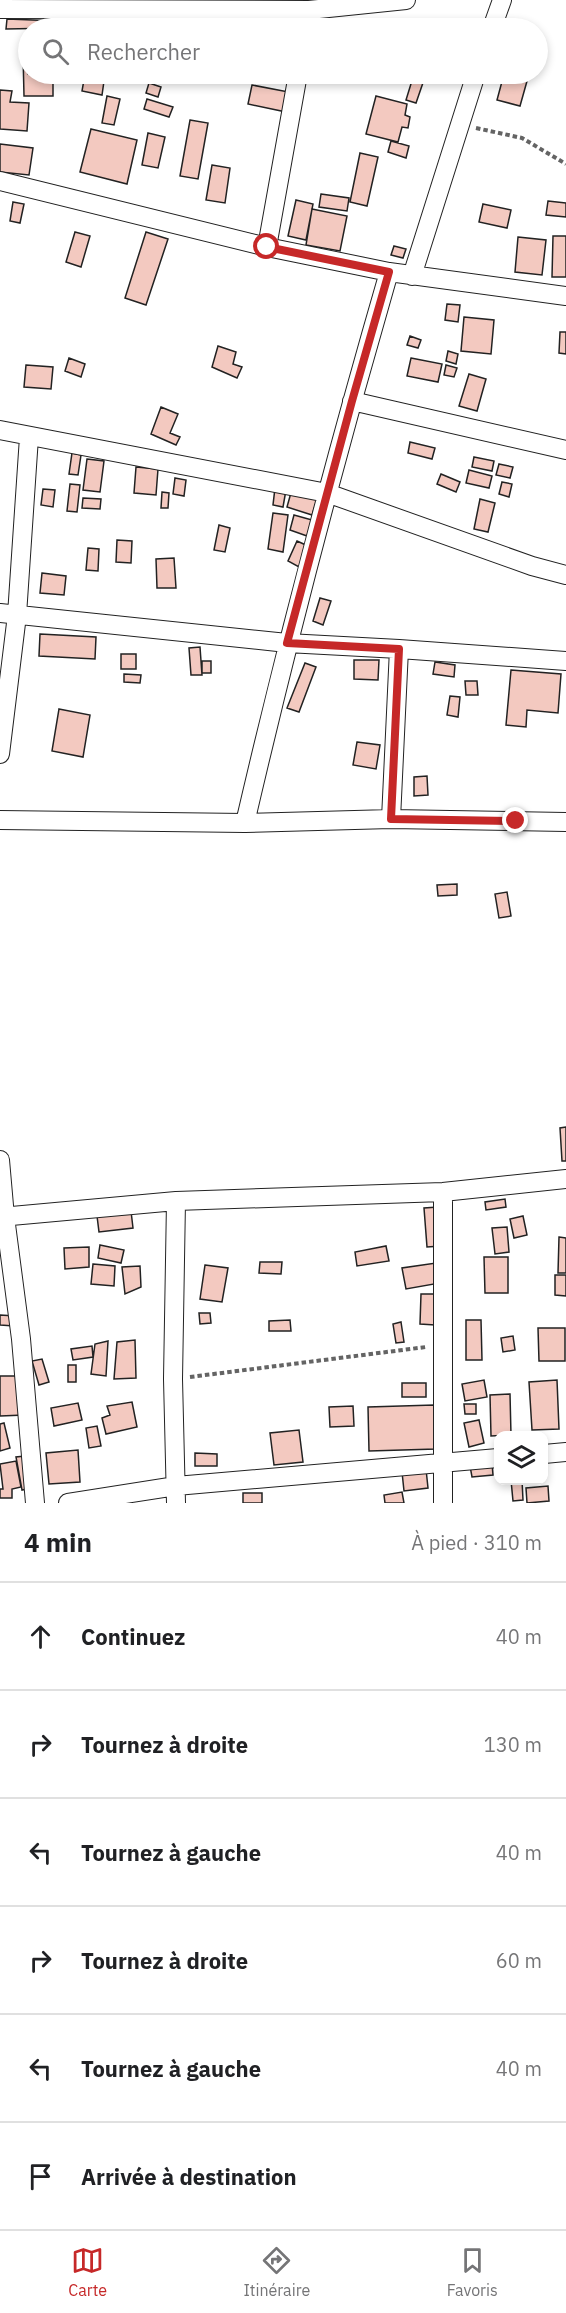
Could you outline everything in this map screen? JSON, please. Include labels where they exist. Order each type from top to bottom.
[{"type":"street","points":[[0,9],[310,5],[406,0]]},
{"type":"street","points":[[496,18],[502,0]]},
{"type":"street","points":[[267,247],[296,84]]},
{"type":"street","points":[[412,276],[473,84]]},
{"type":"street","points":[[0,181],[267,247],[389,272],[566,296]]},
{"type":"street","points":[[245,823],[287,643],[389,272]]},
{"type":"street","points":[[352,401],[566,450]]},
{"type":"street","points":[[0,430],[327,493],[532,566],[566,575]]},
{"type":"street","points":[[0,754],[8,614],[29,437]]},
{"type":"street","points":[[8,614],[287,643],[566,661]]},
{"type":"street","points":[[391,819],[399,649]]},
{"type":"street","points":[[0,820],[245,823],[391,819],[566,822]]},
{"type":"street","points":[[0,1160],[2,1217],[21,1339],[35,1503]]},
{"type":"street","points":[[2,1217],[176,1202],[443,1192],[566,1179]]},
{"type":"street","points":[[443,1192],[443,1503]]},
{"type":"street","points":[[176,1202],[173,1379],[176,1495]]},
{"type":"street","points":[[548,1454],[566,1452]]},
{"type":"street","points":[[68,1503],[176,1495],[494,1458]]},
{"type":"path","points":[[459,124],[522,138],[566,164]]},
{"type":"path","points":[[173,1379],[442,1345]]},
{"type":"building","points":[[108,11],[154,18],[107,18]]},
{"type":"building","points":[[84,12],[101,13],[101,18],[84,18]]},
{"type":"building","points":[[7,19],[18,19],[18,29],[6,29]]},
{"type":"building","points":[[24,84],[53,84],[53,96],[24,96]]},
{"type":"building","points":[[83,84],[104,84],[102,95],[82,91]]},
{"type":"building","points":[[149,84],[161,87],[158,97],[146,93]]},
{"type":"building","points":[[411,84],[423,84],[416,103],[406,100]]},
{"type":"building","points":[[501,84],[526,84],[520,106],[497,100]]},
{"type":"building","points":[[252,85],[294,93],[291,113],[248,104]]},
{"type":"building","points":[[0,90],[12,91],[10,102],[29,103],[27,131],[0,129]]},
{"type":"building","points":[[107,96],[120,99],[114,125],[102,123]]},
{"type":"building","points":[[376,96],[407,104],[405,115],[410,117],[408,128],[402,127],[398,142],[366,134]]},
{"type":"building","points":[[147,99],[173,107],[169,117],[144,109]]},
{"type":"building","points":[[190,120],[208,123],[198,179],[180,176]]},
{"type":"building","points":[[91,129],[137,140],[127,184],[80,172]]},
{"type":"building","points":[[148,133],[165,137],[158,168],[142,165]]},
{"type":"building","points":[[391,141],[409,146],[406,158],[388,152]]},
{"type":"building","points":[[0,144],[33,148],[29,175],[0,172]]},
{"type":"building","points":[[360,153],[378,157],[367,206],[350,202]]},
{"type":"building","points":[[212,165],[230,168],[225,203],[206,200]]},
{"type":"building","points":[[321,194],[349,198],[347,211],[319,207]]},
{"type":"building","points":[[296,200],[313,204],[306,240],[288,236]]},
{"type":"building","points":[[548,201],[566,203],[566,217],[546,215]]},
{"type":"building","points":[[13,202],[24,204],[20,223],[10,221]]},
{"type":"building","points":[[483,204],[511,210],[507,228],[479,222]]},
{"type":"building","points":[[312,209],[347,216],[340,251],[306,245]]},
{"type":"building","points":[[75,232],[90,236],[81,267],[66,262]]},
{"type":"building","points":[[146,232],[168,239],[146,305],[125,298]]},
{"type":"building","points":[[553,236],[566,236],[566,277],[552,277]]},
{"type":"building","points":[[518,237],[546,240],[542,275],[515,272]]},
{"type":"building","points":[[394,246],[406,249],[403,258],[391,255]]},
{"type":"building","points":[[447,304],[460,305],[458,322],[445,320]]},
{"type":"building","points":[[464,317],[494,320],[491,354],[461,351]]},
{"type":"building","points":[[560,332],[566,332],[566,354],[559,353]]},
{"type":"building","points":[[410,336],[421,340],[418,348],[407,345]]},
{"type":"building","points":[[218,346],[236,352],[233,364],[242,367],[237,378],[212,367]]},
{"type":"building","points":[[448,351],[458,354],[456,364],[446,361]]},
{"type":"building","points":[[69,358],[85,364],[81,377],[65,371]]},
{"type":"building","points":[[411,358],[442,364],[438,382],[407,376]]},
{"type":"building","points":[[26,365],[53,367],[51,389],[24,387]]},
{"type":"building","points":[[446,365],[457,368],[454,377],[444,375]]},
{"type":"building","points":[[469,374],[486,379],[477,411],[459,406]]},
{"type":"building","points":[[161,407],[178,414],[170,433],[180,437],[176,445],[151,434]]},
{"type":"building","points":[[410,442],[435,448],[432,459],[408,453]]},
{"type":"building","points":[[72,453],[81,455],[78,475],[69,474]]},
{"type":"building","points":[[474,457],[494,461],[492,471],[472,467]]},
{"type":"building","points":[[87,459],[104,461],[100,492],[83,490]]},
{"type":"building","points":[[499,464],[513,467],[510,478],[496,475]]},
{"type":"building","points":[[136,467],[158,469],[156,495],[134,493]]},
{"type":"building","points":[[469,470],[492,476],[489,488],[466,483]]},
{"type":"building","points":[[441,474],[460,482],[456,492],[437,484]]},
{"type":"building","points":[[175,478],[186,480],[184,496],[173,494]]},
{"type":"building","points":[[502,482],[512,484],[509,497],[499,494]]},
{"type":"building","points":[[70,484],[80,485],[77,512],[67,511]]},
{"type":"building","points":[[275,488],[286,490],[283,507],[273,505]]},
{"type":"building","points":[[43,489],[55,490],[53,507],[41,505]]},
{"type":"building","points":[[292,489],[318,497],[312,515],[287,507]]},
{"type":"building","points":[[162,492],[169,493],[168,508],[161,508]]},
{"type":"building","points":[[83,498],[101,499],[100,509],[82,508]]},
{"type":"building","points":[[480,499],[495,503],[488,532],[474,529]]},
{"type":"building","points":[[273,513],[288,515],[283,552],[268,549]]},
{"type":"building","points":[[294,515],[312,520],[307,536],[290,530]]},
{"type":"building","points":[[219,525],[230,528],[225,552],[214,550]]},
{"type":"building","points":[[117,540],[132,541],[131,563],[116,562]]},
{"type":"building","points":[[297,541],[308,546],[299,567],[288,561]]},
{"type":"building","points":[[88,548],[99,549],[98,571],[86,570]]},
{"type":"building","points":[[174,558],[176,588],[157,588],[156,559]]},
{"type":"building","points":[[42,573],[66,576],[64,595],[40,593]]},
{"type":"building","points":[[320,598],[331,601],[323,625],[313,621]]},
{"type":"building","points":[[40,634],[96,637],[95,659],[39,656]]},
{"type":"building","points":[[200,647],[202,675],[191,675],[189,648]]},
{"type":"building","points":[[121,654],[136,654],[136,669],[121,669]]},
{"type":"building","points":[[354,660],[379,660],[378,680],[354,679]]},
{"type":"building","points":[[202,661],[211,661],[211,673],[202,673]]},
{"type":"building","points":[[435,662],[455,665],[454,677],[433,674]]},
{"type":"building","points":[[305,663],[316,667],[299,712],[287,708]]},
{"type":"building","points":[[511,670],[561,674],[558,713],[527,710],[526,727],[506,725]]},
{"type":"building","points":[[124,674],[141,675],[140,683],[124,682]]},
{"type":"building","points":[[465,681],[477,681],[478,695],[466,695]]},
{"type":"building","points":[[450,696],[460,697],[458,717],[447,715]]},
{"type":"building","points":[[59,709],[90,715],[83,757],[52,751]]},
{"type":"building","points":[[357,742],[380,745],[376,769],[353,765]]},
{"type":"building","points":[[427,776],[428,795],[414,796],[414,777]]},
{"type":"building","points":[[457,884],[457,895],[438,896],[437,885]]},
{"type":"building","points":[[507,892],[511,916],[499,918],[495,894]]},
{"type":"building","points":[[566,1127],[566,1161],[562,1161],[560,1128]]},
{"type":"building","points":[[505,1199],[506,1207],[486,1210],[485,1202]]},
{"type":"building","points":[[438,1207],[441,1246],[427,1247],[424,1208]]},
{"type":"building","points":[[131,1211],[133,1228],[99,1232],[97,1216]]},
{"type":"building","points":[[523,1216],[527,1235],[514,1238],[510,1219]]},
{"type":"building","points":[[507,1227],[509,1252],[495,1254],[492,1228]]},
{"type":"building","points":[[559,1237],[566,1238],[566,1273],[558,1273]]},
{"type":"building","points":[[100,1245],[124,1250],[121,1263],[98,1258]]},
{"type":"building","points":[[386,1246],[389,1261],[357,1266],[355,1252]]},
{"type":"building","points":[[89,1247],[89,1267],[65,1269],[64,1248]]},
{"type":"building","points":[[484,1257],[508,1257],[508,1293],[485,1293]]},
{"type":"building","points":[[260,1262],[282,1262],[281,1274],[259,1273]]},
{"type":"building","points":[[436,1263],[440,1283],[406,1289],[402,1268]]},
{"type":"building","points":[[93,1264],[115,1266],[114,1286],[91,1284]]},
{"type":"building","points":[[205,1265],[228,1268],[222,1302],[200,1299]]},
{"type":"building","points":[[140,1266],[141,1287],[125,1294],[122,1267]]},
{"type":"building","points":[[555,1275],[566,1275],[566,1296],[555,1295]]},
{"type":"building","points":[[421,1294],[436,1294],[435,1325],[420,1324]]},
{"type":"building","points":[[199,1313],[210,1313],[211,1323],[200,1324]]},
{"type":"building","points":[[0,1315],[15,1316],[14,1326],[0,1325]]},
{"type":"building","points":[[290,1320],[291,1331],[269,1331],[269,1321]]},
{"type":"building","points":[[466,1320],[481,1320],[482,1360],[466,1360]]},
{"type":"building","points":[[401,1322],[404,1342],[396,1343],[393,1324]]},
{"type":"building","points":[[538,1328],[565,1328],[565,1361],[539,1361]]},
{"type":"building","points":[[513,1336],[515,1350],[503,1352],[501,1338]]},
{"type":"building","points":[[135,1340],[136,1378],[114,1379],[117,1342]]},
{"type":"building","points":[[108,1341],[106,1376],[91,1374],[95,1344]]},
{"type":"building","points":[[92,1346],[93,1357],[73,1360],[71,1349]]},
{"type":"building","points":[[42,1359],[49,1382],[39,1385],[32,1361]]},
{"type":"building","points":[[68,1365],[76,1365],[76,1382],[68,1382]]},
{"type":"building","points":[[0,1376],[22,1376],[24,1415],[0,1416]]},
{"type":"building","points":[[484,1380],[487,1397],[465,1401],[462,1384]]},
{"type":"building","points":[[557,1380],[559,1429],[532,1430],[529,1382]]},
{"type":"building","points":[[402,1383],[426,1383],[426,1397],[402,1397]]},
{"type":"building","points":[[510,1394],[511,1431],[494,1431],[494,1436],[491,1436],[490,1395]]},
{"type":"building","points":[[132,1402],[137,1427],[106,1434],[102,1418],[110,1415],[107,1406]]},
{"type":"building","points":[[78,1403],[82,1420],[54,1426],[51,1408]]},
{"type":"building","points":[[464,1404],[476,1404],[476,1414],[465,1414]]},
{"type":"building","points":[[434,1405],[436,1449],[369,1451],[368,1407]]},
{"type":"building","points":[[353,1406],[354,1426],[330,1427],[329,1407]]},
{"type":"building","points":[[479,1420],[484,1443],[469,1447],[464,1423]]},
{"type":"building","points":[[4,1423],[10,1448],[0,1451],[0,1424]]},
{"type":"building","points":[[97,1426],[101,1446],[89,1448],[86,1428]]},
{"type":"building","points":[[299,1430],[303,1462],[274,1465],[270,1433]]},
{"type":"building","points":[[78,1450],[80,1482],[49,1484],[46,1453]]},
{"type":"building","points":[[195,1453],[217,1454],[217,1466],[195,1466]]},
{"type":"building","points":[[25,1456],[32,1488],[22,1490],[16,1457]]},
{"type":"building","points":[[16,1461],[21,1487],[12,1489],[12,1498],[0,1498],[0,1489],[3,1489],[0,1464]]},
{"type":"building","points":[[492,1463],[493,1475],[472,1477],[470,1466]]},
{"type":"building","points":[[426,1469],[428,1488],[404,1491],[402,1472]]},
{"type":"building","points":[[511,1485],[522,1485],[523,1500],[513,1501]]},
{"type":"building","points":[[548,1486],[549,1501],[527,1503],[526,1488]]},
{"type":"building","points":[[402,1492],[404,1503],[385,1503],[384,1495]]},
{"type":"building","points":[[243,1493],[262,1493],[262,1503],[243,1503]]},
{"type":"route","points":[[267,247],[389,272],[287,643],[399,649],[391,819],[516,821]]}]
